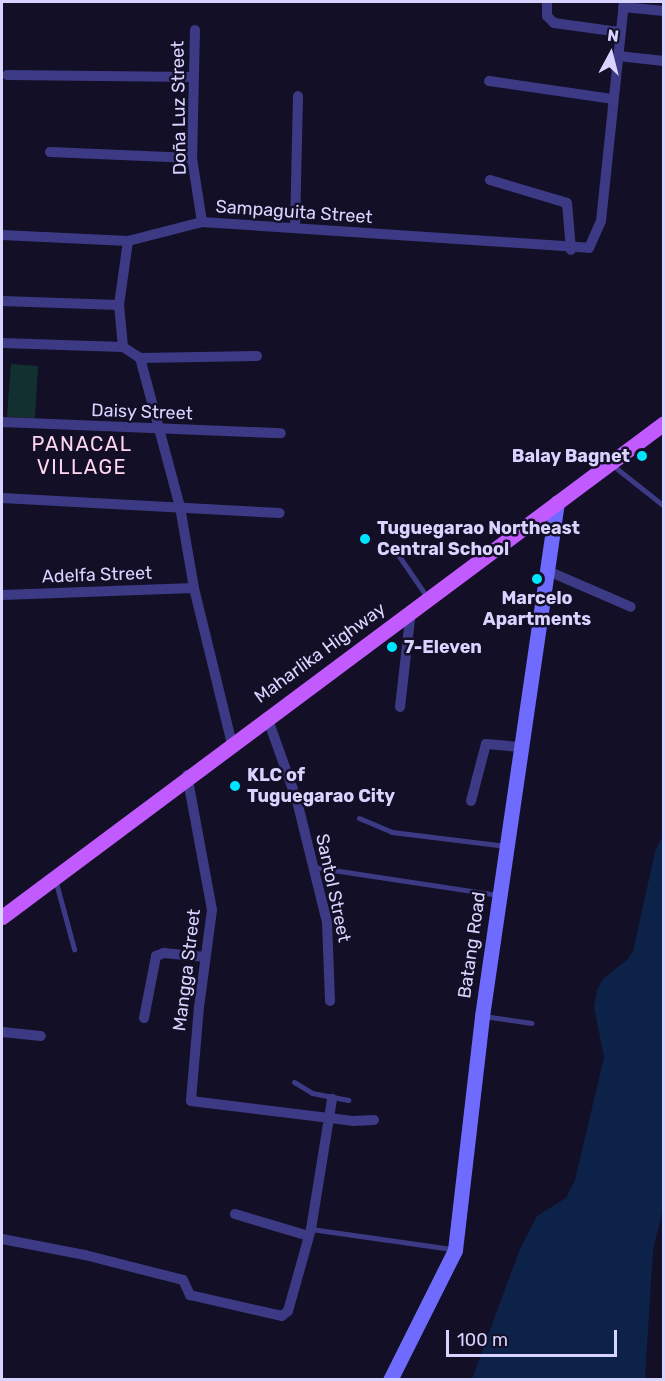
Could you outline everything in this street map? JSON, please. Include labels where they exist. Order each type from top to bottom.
[{"type":"main road","name":"Maharlika Highway","points":[[2,917],[187,775],[232,744],[663,423]]},
{"type":"street","points":[[547,2],[548,16],[554,23],[620,32]]},
{"type":"street","points":[[623,4],[663,12]]},
{"type":"street","name":"Sampaguita Street","points":[[2,235],[128,241],[201,222],[571,250],[589,248],[598,235],[623,4]]},
{"type":"street","name":"Doña Luz Street","points":[[195,30],[192,158],[201,222]]},
{"type":"street","points":[[618,56],[663,61]]},
{"type":"street","points":[[7,75],[193,77]]},
{"type":"street","points":[[489,81],[612,99]]},
{"type":"street","points":[[295,228],[298,96]]},
{"type":"street","points":[[50,152],[192,158]]},
{"type":"street","points":[[490,180],[567,203],[571,250]]},
{"type":"street","points":[[123,348],[119,306],[128,241]]},
{"type":"street","points":[[2,301],[119,306]]},
{"type":"street","points":[[2,343],[123,348],[140,358],[257,356]]},
{"type":"street","points":[[140,358],[180,507],[194,588],[232,744]]},
{"type":"street","name":"Daisy Street","points":[[2,422],[281,433]]},
{"type":"street","points":[[2,498],[280,513]]},
{"type":"street","name":"Batang Road","points":[[390,1380],[455,1250],[482,1016],[557,502]]},
{"type":"street","points":[[548,571],[631,607]]},
{"type":"street","name":"Adelfa Street","points":[[2,595],[194,588]]},
{"type":"street","points":[[400,707],[411,611]]},
{"type":"street","name":"Santol Street","points":[[267,717],[284,760],[327,922],[330,1001]]},
{"type":"street","points":[[471,801],[486,744],[522,747]]},
{"type":"street","name":"Mangga Street","points":[[187,775],[212,910],[190,1098],[197,1104],[331,1118]]},
{"type":"street","points":[[144,1018],[156,956],[164,953],[205,957]]},
{"type":"street","points":[[2,1032],[41,1036]]},
{"type":"street","points":[[2,1239],[183,1280],[190,1295],[278,1317],[288,1311],[310,1233],[331,1118],[332,1099]]},
{"type":"street","points":[[331,1118],[374,1120]]},
{"type":"street","points":[[235,1214],[310,1233]]},
{"type":"lane","points":[[609,463],[663,506]]},
{"type":"lane","points":[[392,546],[428,598]]},
{"type":"lane","points":[[359,818],[392,832],[507,846]]},
{"type":"lane","points":[[314,867],[499,895]]},
{"type":"lane","points":[[54,877],[74,949]]},
{"type":"lane","points":[[482,1016],[532,1023]]},
{"type":"lane","points":[[294,1082],[332,1099],[348,1100]]},
{"type":"lane","points":[[310,1233],[455,1250]]},
{"type":"green space","points":[[11,364],[38,366],[35,418],[7,417]]},
{"type":"water","points":[[663,835],[664,1203],[653,1251],[645,1379],[472,1379],[520,1249],[537,1216],[566,1198],[575,1180],[604,1057],[594,1007],[597,990],[603,979],[627,960],[633,951],[655,852]]},
{"type":"place","name":"Balay Bagnet","points":[[642,456]]},
{"type":"place","name":"Tuguegarao Northeast Central School","points":[[365,539]]},
{"type":"place","name":"Marcelo Apartments","points":[[537,579]]},
{"type":"place","name":"7-Eleven","points":[[392,647]]},
{"type":"place","name":"KLC of Tuguegarao City","points":[[235,786]]},
{"type":"district","name":"PANACAL VILLAGE","points":[[82,456]]}]
